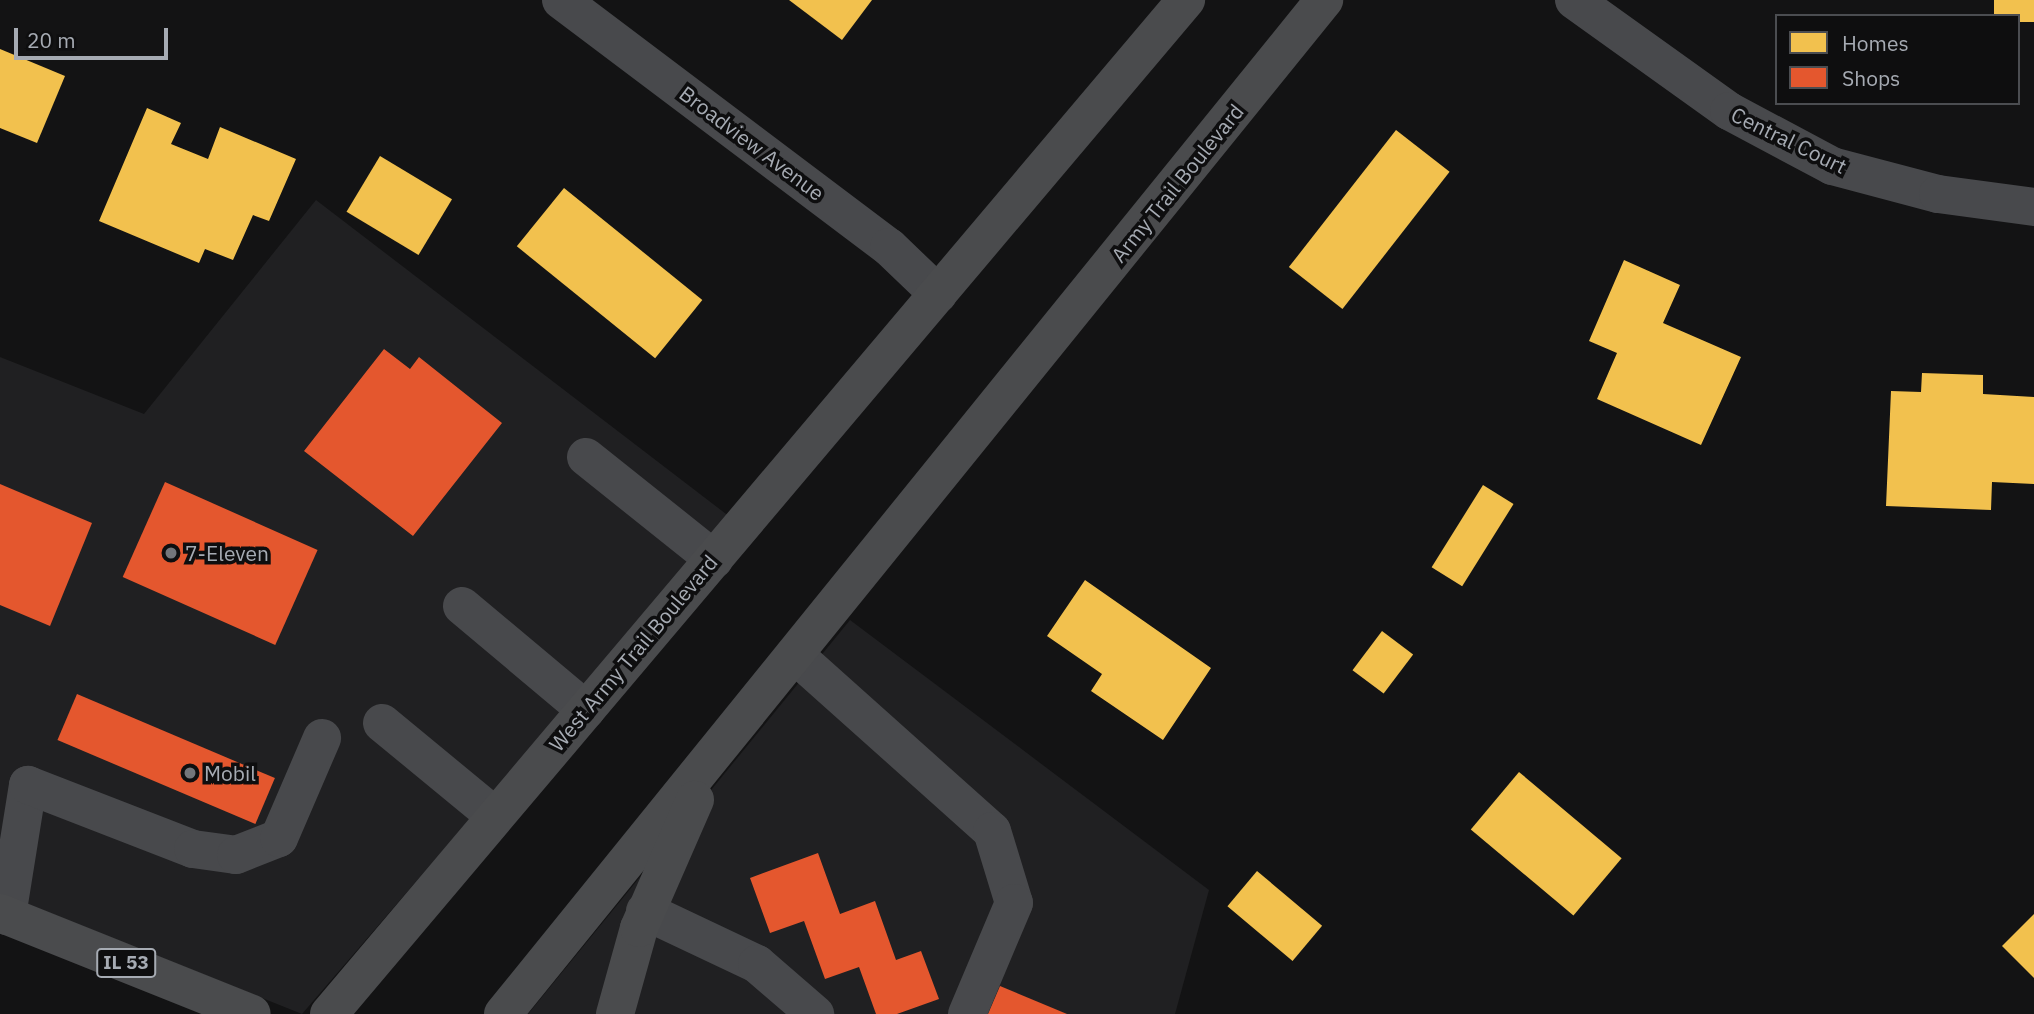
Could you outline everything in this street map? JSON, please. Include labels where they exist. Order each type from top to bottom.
[{"type":"main road","points":[[938,294],[1186,0]]},
{"type":"main road","name":"Army Trail Boulevard","points":[[795,654],[1324,0]]},
{"type":"main road","name":"West Army Trail Boulevard","points":[[330,1014],[938,294]]},
{"type":"main road","points":[[503,1014],[795,654]]},
{"type":"main road","points":[[615,1014],[645,911],[720,747]]},
{"type":"main road","name":"IL 53","points":[[4,914],[252,1014]]},
{"type":"street","name":"Broadview Avenue","points":[[561,0],[888,247],[938,294]]},
{"type":"street","name":"Central Court","points":[[1574,0],[1729,111],[1832,166],[1938,194],[2034,207]]},
{"type":"street","points":[[586,457],[713,559]]},
{"type":"street","points":[[462,606],[586,710]]},
{"type":"street","points":[[795,654],[992,831],[1014,903],[967,1014]]},
{"type":"street","points":[[382,723],[495,816]]},
{"type":"street","points":[[4,914],[28,785],[182,846],[236,855],[279,838],[322,738]]},
{"type":"street","points":[[645,911],[711,939],[757,964],[815,1014]]},
{"type":"shaded area","points":[[316,200],[730,517],[302,1014],[0,893],[0,357],[144,414]]},
{"type":"shaded area","points":[[850,620],[1209,890],[1175,1014],[528,1014]]},
{"type":"building: Homes","points":[[789,0],[872,0],[842,40]]},
{"type":"building: Homes","points":[[1994,0],[2034,0],[2034,22],[2020,22],[2020,14],[1994,14]]},
{"type":"building: Homes","points":[[0,49],[65,76],[37,143],[0,128]]},
{"type":"building: Homes","points":[[147,108],[181,123],[171,144],[208,159],[220,127],[296,159],[269,221],[253,215],[233,260],[205,249],[199,263],[99,221]]},
{"type":"building: Homes","points":[[1396,130],[1450,172],[1342,309],[1289,267]]},
{"type":"building: Homes","points":[[380,156],[452,199],[419,255],[347,212]]},
{"type":"building: Homes","points":[[564,188],[702,300],[655,358],[517,246]]},
{"type":"building: Homes","points":[[1624,260],[1680,285],[1663,323],[1741,357],[1701,445],[1597,399],[1617,353],[1589,341]]},
{"type":"building: Homes","points":[[1922,373],[1983,375],[1983,394],[2034,397],[2034,484],[1992,482],[1991,510],[1886,506],[1891,391],[1921,392]]},
{"type":"building: Homes","points":[[1483,485],[1514,504],[1462,586],[1432,567]]},
{"type":"building: Homes","points":[[1085,580],[1211,668],[1163,740],[1091,691],[1102,674],[1047,636]]},
{"type":"building: Homes","points":[[1382,631],[1413,654],[1384,694],[1353,670]]},
{"type":"building: Homes","points":[[1519,772],[1622,858],[1573,916],[1471,829]]},
{"type":"building: Homes","points":[[1257,871],[1322,926],[1293,961],[1227,906]]},
{"type":"building: Homes","points":[[2034,914],[2034,978],[2002,946]]},
{"type":"building: Shops","points":[[384,349],[410,369],[419,357],[502,423],[413,536],[304,451]]},
{"type":"building: Shops","points":[[165,482],[318,550],[275,645],[123,577]]},
{"type":"building: Shops","points":[[0,484],[92,523],[50,626],[0,605]]},
{"type":"building: Shops","points":[[77,694],[275,778],[255,824],[57,740]]},
{"type":"building: Shops","points":[[818,853],[840,914],[875,901],[896,960],[921,951],[939,999],[897,1014],[876,1014],[859,967],[825,979],[804,921],[770,933],[750,878]]},
{"type":"building: Shops","points":[[1000,986],[1067,1014],[988,1014]]},
{"type":"place","name":"7-Eleven","points":[[171,553]]},
{"type":"place","name":"Mobil","points":[[190,773]]}]
